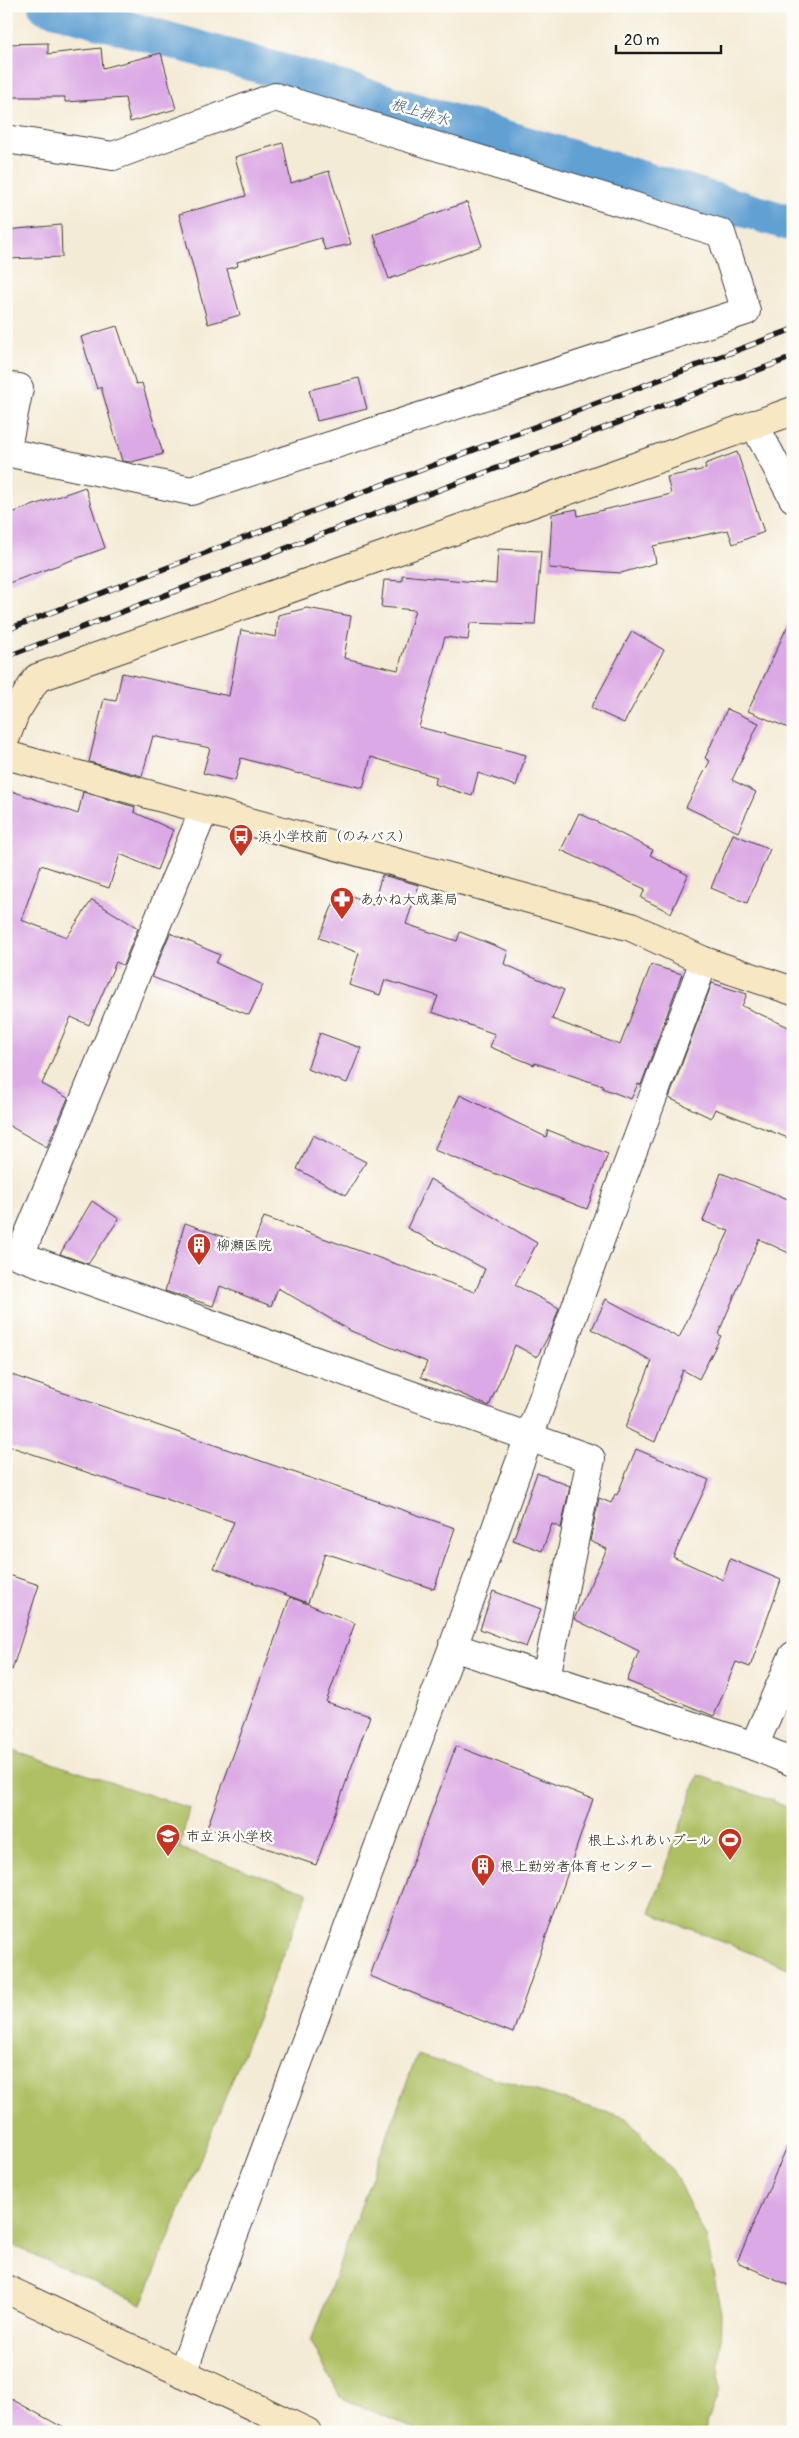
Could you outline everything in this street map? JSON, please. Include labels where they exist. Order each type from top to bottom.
[{"type":"street","points":[[6,140],[113,156],[275,97],[721,233],[746,311],[190,492],[6,452],[19,388],[6,386]]},
{"type":"street","points":[[6,737],[15,713],[36,678],[793,411]]},
{"type":"street","points":[[754,424],[793,498]]},
{"type":"street","points":[[6,754],[631,927],[704,961],[793,991]]},
{"type":"street","points":[[204,810],[13,1253],[181,1311],[591,1459],[546,1677]]},
{"type":"street","points":[[182,2372],[453,1647],[704,961]]},
{"type":"street","points":[[453,1647],[754,1746],[793,1762]]},
{"type":"street","points":[[754,1746],[793,1656]]},
{"type":"street","points":[[6,2289],[182,2372],[298,2430]]},
{"type":"green space","points":[[6,1748],[189,1808],[180,1848],[308,1892],[142,2304],[6,2242]]},
{"type":"green space","name":"根上ふれあいプール","points":[[698,1775],[793,1808],[793,1970],[650,1913]]},
{"type":"green space","points":[[417,2055],[626,2118],[673,2171],[707,2240],[721,2314],[719,2391],[704,2432],[421,2432],[340,2397],[311,2341]]},
{"type":"building","points":[[48,43],[48,54],[101,48],[103,68],[161,53],[176,109],[130,122],[125,98],[65,102],[65,97],[6,97],[6,44]]},
{"type":"building","points":[[283,143],[291,183],[329,171],[351,244],[325,250],[321,238],[237,262],[238,266],[227,269],[240,315],[208,324],[179,214],[246,196],[235,157]]},
{"type":"building","points":[[467,202],[482,246],[389,279],[374,235]]},
{"type":"building","points":[[61,225],[62,257],[6,259],[6,230]]},
{"type":"building","points":[[117,326],[136,384],[142,383],[163,454],[131,462],[122,461],[101,387],[97,389],[81,337]]},
{"type":"building","points":[[359,378],[367,409],[317,421],[309,390]]},
{"type":"building","points":[[737,452],[764,532],[733,544],[728,530],[653,546],[656,563],[621,573],[549,568],[552,514],[577,509],[578,516],[671,494],[667,477],[706,469],[705,464]]},
{"type":"building","points":[[85,487],[105,548],[6,584],[6,515]]},
{"type":"building","points":[[498,549],[541,551],[535,625],[470,623],[468,640],[445,637],[419,727],[526,755],[516,786],[478,773],[472,796],[434,784],[437,777],[371,757],[363,788],[299,774],[241,758],[235,781],[203,773],[210,748],[153,736],[142,776],[89,762],[104,699],[116,701],[122,673],[229,696],[241,630],[276,637],[278,615],[307,608],[351,616],[344,658],[398,670],[415,610],[381,607],[384,580],[402,581],[402,575],[496,584]]},
{"type":"building","points":[[793,614],[793,730],[748,711]]},
{"type":"building","points":[[632,631],[664,650],[624,723],[591,708]]},
{"type":"building","points":[[727,709],[759,723],[732,780],[756,792],[738,832],[686,807],[710,761],[705,758]]},
{"type":"building","points":[[6,789],[78,814],[83,792],[135,807],[134,812],[173,830],[157,870],[120,854],[109,888],[41,865],[21,920],[67,937],[92,900],[138,928],[123,965],[116,962],[89,1025],[71,1017],[42,1084],[68,1098],[47,1147],[6,1124]]},
{"type":"building","points":[[579,813],[653,850],[650,855],[688,875],[671,913],[641,898],[645,889],[561,850]]},
{"type":"building","points":[[733,834],[770,849],[747,903],[711,888]]},
{"type":"building","points":[[382,875],[419,885],[406,924],[457,941],[460,932],[508,951],[504,964],[564,990],[552,1019],[620,1045],[651,965],[682,974],[641,1085],[638,1084],[631,1099],[602,1088],[603,1086],[535,1063],[534,1065],[490,1047],[495,1034],[432,1012],[438,996],[385,980],[380,995],[349,985],[359,953],[319,938],[339,890],[373,905]]},
{"type":"building","points":[[170,933],[220,955],[216,963],[263,985],[249,1015],[152,977]]},
{"type":"building","points":[[712,983],[747,994],[742,1006],[793,1029],[793,1140],[715,1109],[711,1118],[669,1098]]},
{"type":"building","points":[[320,1033],[361,1048],[347,1083],[307,1069]]},
{"type":"building","points":[[460,1095],[546,1137],[548,1130],[608,1154],[587,1209],[434,1150]]},
{"type":"building","points":[[313,1135],[366,1162],[346,1195],[297,1169]]},
{"type":"building","points":[[721,1173],[793,1201],[793,1255],[759,1239],[718,1334],[721,1336],[699,1379],[683,1370],[655,1442],[625,1428],[652,1361],[592,1329],[606,1299],[679,1338],[729,1231],[703,1221]]},
{"type":"building","points":[[430,1179],[537,1243],[515,1285],[559,1308],[552,1329],[537,1357],[515,1345],[489,1406],[421,1377],[427,1362],[351,1331],[278,1288],[271,1306],[220,1286],[213,1306],[165,1291],[185,1223],[252,1247],[264,1217],[475,1292],[485,1269],[407,1228]]},
{"type":"building","points":[[92,1201],[119,1219],[88,1264],[60,1254]]},
{"type":"building","points":[[6,1373],[455,1528],[434,1589],[325,1553],[308,1603],[214,1568],[234,1522],[6,1445]]},
{"type":"building","points":[[636,1449],[709,1480],[673,1557],[723,1580],[730,1559],[781,1580],[750,1667],[736,1662],[714,1716],[627,1681],[639,1651],[574,1619],[607,1549],[590,1541],[599,1498],[611,1503],[615,1494],[617,1495]]},
{"type":"building","points":[[537,1473],[570,1486],[561,1528],[552,1524],[542,1551],[513,1540]]},
{"type":"building","points":[[6,1574],[39,1585],[12,1670],[6,1669]]},
{"type":"building","points":[[493,1591],[541,1609],[526,1647],[480,1629]]},
{"type":"building","points":[[290,1597],[355,1623],[326,1702],[370,1716],[316,1865],[207,1828]]},
{"type":"building","name":"根上勤労者体育センター","points":[[456,1746],[593,1799],[513,2033],[370,1976]]},
{"type":"building","points":[[793,2133],[793,2287],[737,2262]]},
{"type":"building","points":[[6,2396],[71,2432],[6,2432]]},
{"type":"waterway","name":"根上排水","points":[[46,6],[309,79],[793,224]]},
{"type":"railway","points":[[6,630],[793,329]]},
{"type":"railway","points":[[6,657],[351,523],[793,357]]},
{"type":"place","name":"浜小学校前（のみバス）","points":[[241,857]]},
{"type":"place","name":"あかね大成薬局","points":[[342,920]]},
{"type":"place","name":"柳瀬医院","points":[[199,1266]]},
{"type":"place","name":"市立 浜小学校","points":[[168,1857]]},
{"type":"place","name":"根上ふれあいプール","points":[[730,1861]]},
{"type":"place","name":"根上勤労者体育センター","points":[[483,1887]]}]
